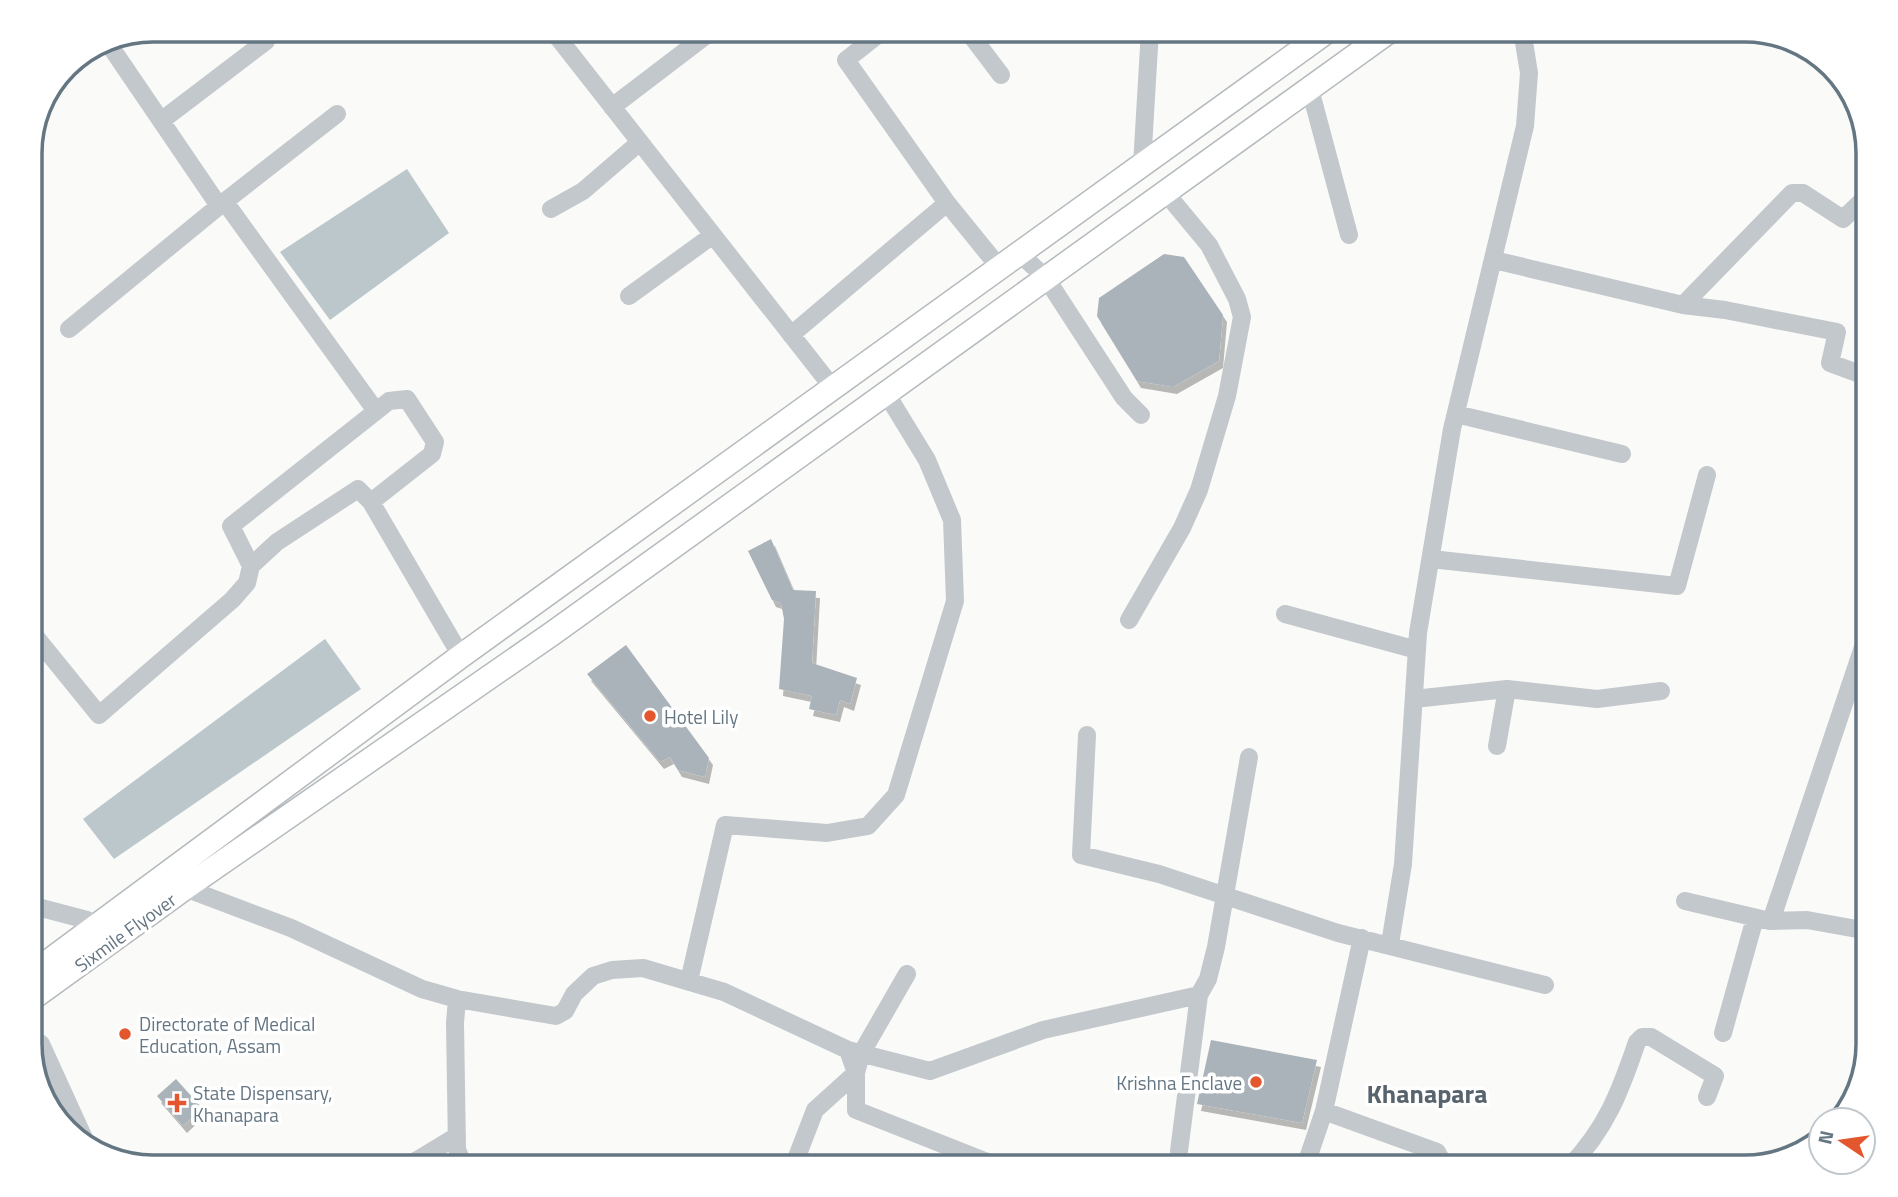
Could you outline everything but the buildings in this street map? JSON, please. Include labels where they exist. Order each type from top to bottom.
[{"type":"main road","points":[[179,879],[461,656],[1312,42]]},
{"type":"main road","points":[[179,879],[541,641],[1375,42]]},
{"type":"main road","points":[[42,951],[155,867],[179,879]]},
{"type":"main road","points":[[42,1007],[180,908],[179,879]]},
{"type":"main road","name":"Sixmile Flyover","points":[[42,990],[124,920],[179,879]]},
{"type":"main road","name":"Sixmile Flyover","points":[[42,968],[124,920]]},
{"type":"street","points":[[161,121],[265,42]]},
{"type":"street","points":[[561,42],[832,388]]},
{"type":"street","points":[[612,107],[697,42]]},
{"type":"street","points":[[869,42],[846,60],[947,203],[999,267]]},
{"type":"street","points":[[976,42],[1001,75]]},
{"type":"street","points":[[1142,165],[1149,42]]},
{"type":"street","points":[[1390,944],[1403,864],[1418,650],[1431,559],[1456,414],[1525,126],[1529,73],[1524,42]]},
{"type":"street","points":[[113,50],[161,121],[376,411]]},
{"type":"street","points":[[1310,89],[1349,235]]},
{"type":"street","points":[[69,329],[337,114]]},
{"type":"street","points":[[551,209],[583,191],[640,142]]},
{"type":"street","points":[[1129,620],[1182,528],[1199,489],[1227,396],[1242,317],[1237,299],[1209,245],[1165,192]]},
{"type":"street","points":[[1683,305],[1755,228],[1792,193],[1803,192],[1843,219],[1856,207]]},
{"type":"street","points":[[791,335],[947,203]]},
{"type":"street","points":[[629,296],[713,235]]},
{"type":"street","points":[[1019,253],[1046,278],[1124,398],[1141,415]]},
{"type":"street","points":[[1494,260],[1683,305],[1837,331],[1830,363],[1856,373]]},
{"type":"street","points":[[689,981],[725,825],[827,833],[868,826],[896,795],[955,601],[952,520],[927,460],[886,393]]},
{"type":"street","points":[[251,566],[231,526],[389,401],[407,399],[435,442],[432,454],[371,502]]},
{"type":"street","points":[[1456,414],[1622,454]]},
{"type":"street","points":[[1431,559],[1677,586],[1707,475]]},
{"type":"street","points":[[42,646],[99,715],[232,600],[247,583],[251,566],[277,542],[358,489],[371,502],[461,656]]},
{"type":"street","points":[[1285,614],[1418,650]]},
{"type":"street","points":[[1723,1033],[1856,665]]},
{"type":"street","points":[[1414,699],[1507,689],[1597,699],[1661,691]]},
{"type":"street","points":[[1497,746],[1507,689]]},
{"type":"street","points":[[1087,735],[1081,855],[1159,874],[1338,933],[1545,985]]},
{"type":"street","points":[[1179,1151],[1199,995],[1208,979],[1249,757]]},
{"type":"street","points":[[179,879],[422,989],[457,999],[556,1016],[565,1011],[574,994],[593,976],[612,970],[643,968],[724,992],[855,1052],[930,1071],[1043,1030],[1199,995]]},
{"type":"street","points":[[1685,901],[1763,919],[1807,920],[1856,928]]},
{"type":"street","points":[[42,908],[87,920]]},
{"type":"street","points":[[1309,1155],[1324,1111],[1362,938]]},
{"type":"street","points":[[907,974],[855,1052],[856,1110],[968,1155]]},
{"type":"street","points":[[457,999],[455,1023],[457,1149],[459,1155]]},
{"type":"street","points":[[1581,1155],[1591,1145],[1614,1104],[1637,1042],[1642,1037],[1651,1037],[1715,1076],[1707,1097]]},
{"type":"street","points":[[42,1046],[78,1125]]},
{"type":"street","points":[[798,1155],[815,1110],[856,1073]]},
{"type":"street","points":[[1324,1111],[1437,1152],[1439,1155]]},
{"type":"street","points":[[425,1155],[457,1136]]},
{"type":"shaded area","points":[[407,169],[449,233],[330,320],[280,252]]},
{"type":"shaded area","points":[[325,639],[361,689],[114,859],[83,819]]},
{"type":"place","name":"Hotel Lily","points":[[650,716]]},
{"type":"place","name":"Directorate of Medical Education, Assam","points":[[125,1034]]},
{"type":"place","name":"Krishna Enclave","points":[[1256,1082]]},
{"type":"place","name":"State Dispensary, Khanapara","points":[[177,1103]]},
{"type":"district","name":"Khanapara","points":[[1427,1093]]}]
